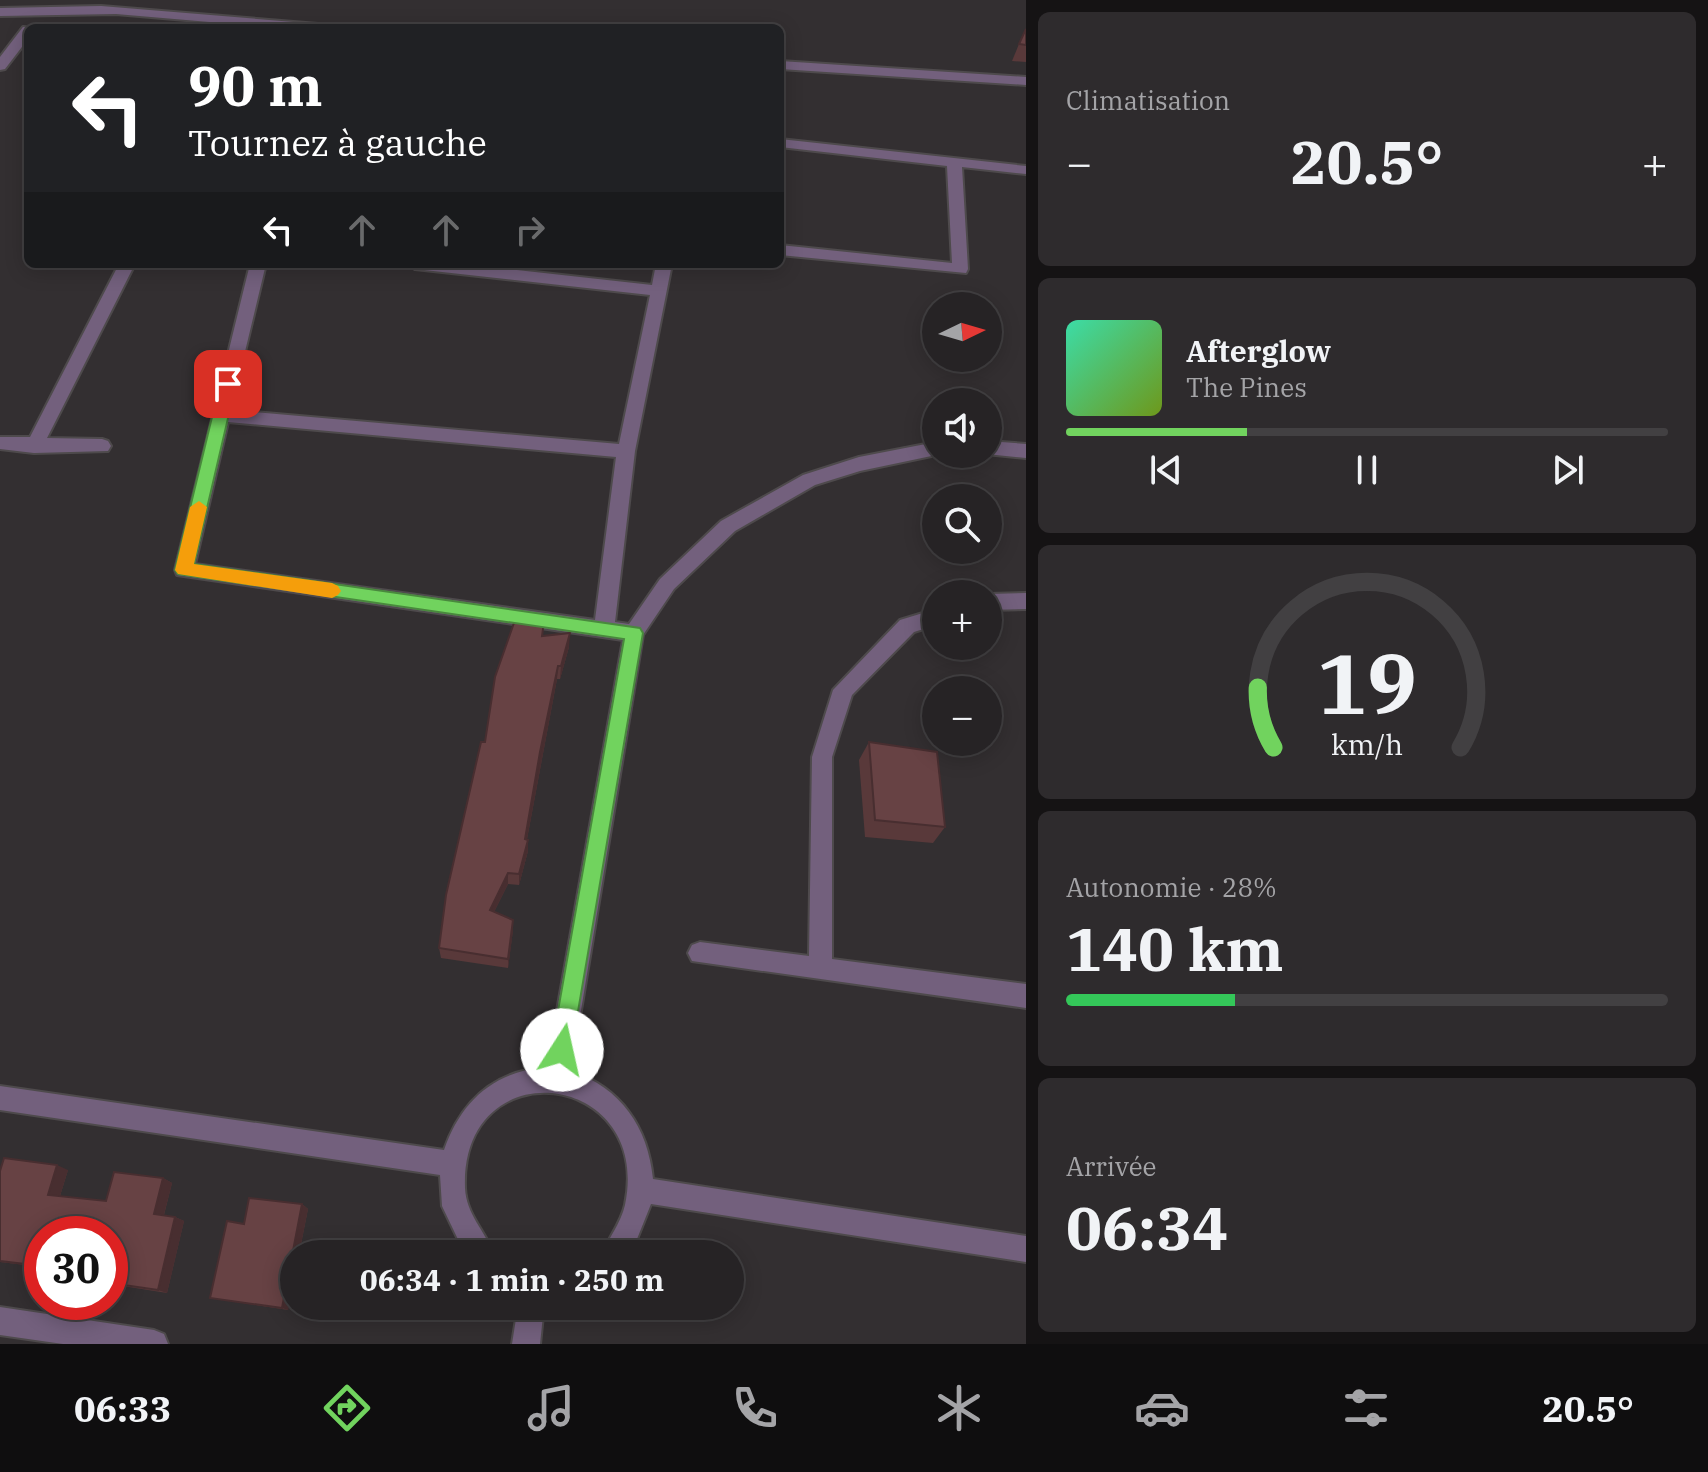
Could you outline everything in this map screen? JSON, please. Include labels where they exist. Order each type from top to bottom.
[{"type":"street","points":[[0,12],[40,15],[112,10],[232,24]]},
{"type":"street","points":[[33,24],[40,15]]},
{"type":"street","points":[[0,66],[24,35]]},
{"type":"street","points":[[784,65],[1026,81]]},
{"type":"street","points":[[784,143],[1026,170]]},
{"type":"street","points":[[784,250],[960,269],[954,162]]},
{"type":"street","points":[[34,446],[125,268]]},
{"type":"street","points":[[257,268],[184,570],[634,633]]},
{"type":"street","points":[[451,268],[660,291]]},
{"type":"street","points":[[604,629],[626,451],[663,268]]},
{"type":"street","points":[[221,415],[626,451]]},
{"type":"street","points":[[0,443],[102,446]]},
{"type":"street","points":[[1002,449],[1026,451]]},
{"type":"street","points":[[557,1080],[634,633],[667,584],[728,526],[809,480],[859,464],[922,452]]},
{"type":"street","points":[[1002,602],[1026,601]]},
{"type":"street","points":[[820,968],[822,757],[843,690],[907,626],[922,621]]},
{"type":"street","points":[[700,953],[1026,996]]},
{"type":"street","points":[[471,1240],[458,1213],[452,1188],[459,1141],[470,1119],[485,1102],[503,1089],[524,1081],[557,1080],[588,1089],[607,1103],[622,1120],[633,1141],[640,1165],[641,1190],[632,1226],[624,1240]]},
{"type":"street","points":[[0,1098],[454,1164]]},
{"type":"street","points":[[641,1190],[1026,1249]]},
{"type":"street","points":[[526,1344],[529,1320]]},
{"type":"street","points":[[0,1321],[32,1335],[154,1344]]},
{"type":"building","points":[[1026,29],[1026,45],[1019,44]]},
{"type":"building","points":[[515,620],[544,622],[542,636],[570,633],[561,666],[558,666],[525,839],[528,840],[519,874],[508,873],[490,910],[513,920],[508,959],[439,948],[446,895],[481,742],[485,742],[495,677]]},
{"type":"building","points":[[869,742],[922,750],[922,756],[937,756],[945,827],[875,820]]},
{"type":"building","points":[[4,1158],[57,1165],[48,1195],[106,1201],[114,1172],[163,1178],[154,1214],[175,1217],[158,1290],[128,1286],[128,1216],[24,1216],[24,1264],[0,1261],[0,1171]]},
{"type":"building","points":[[249,1198],[302,1204],[295,1240],[280,1240],[280,1308],[210,1298],[227,1221],[244,1224]]},
{"type":"slow traffic","points":[[199,507],[184,570],[332,591]]},
{"type":"route","points":[[228,384],[184,570],[634,633],[562,1050]]}]
